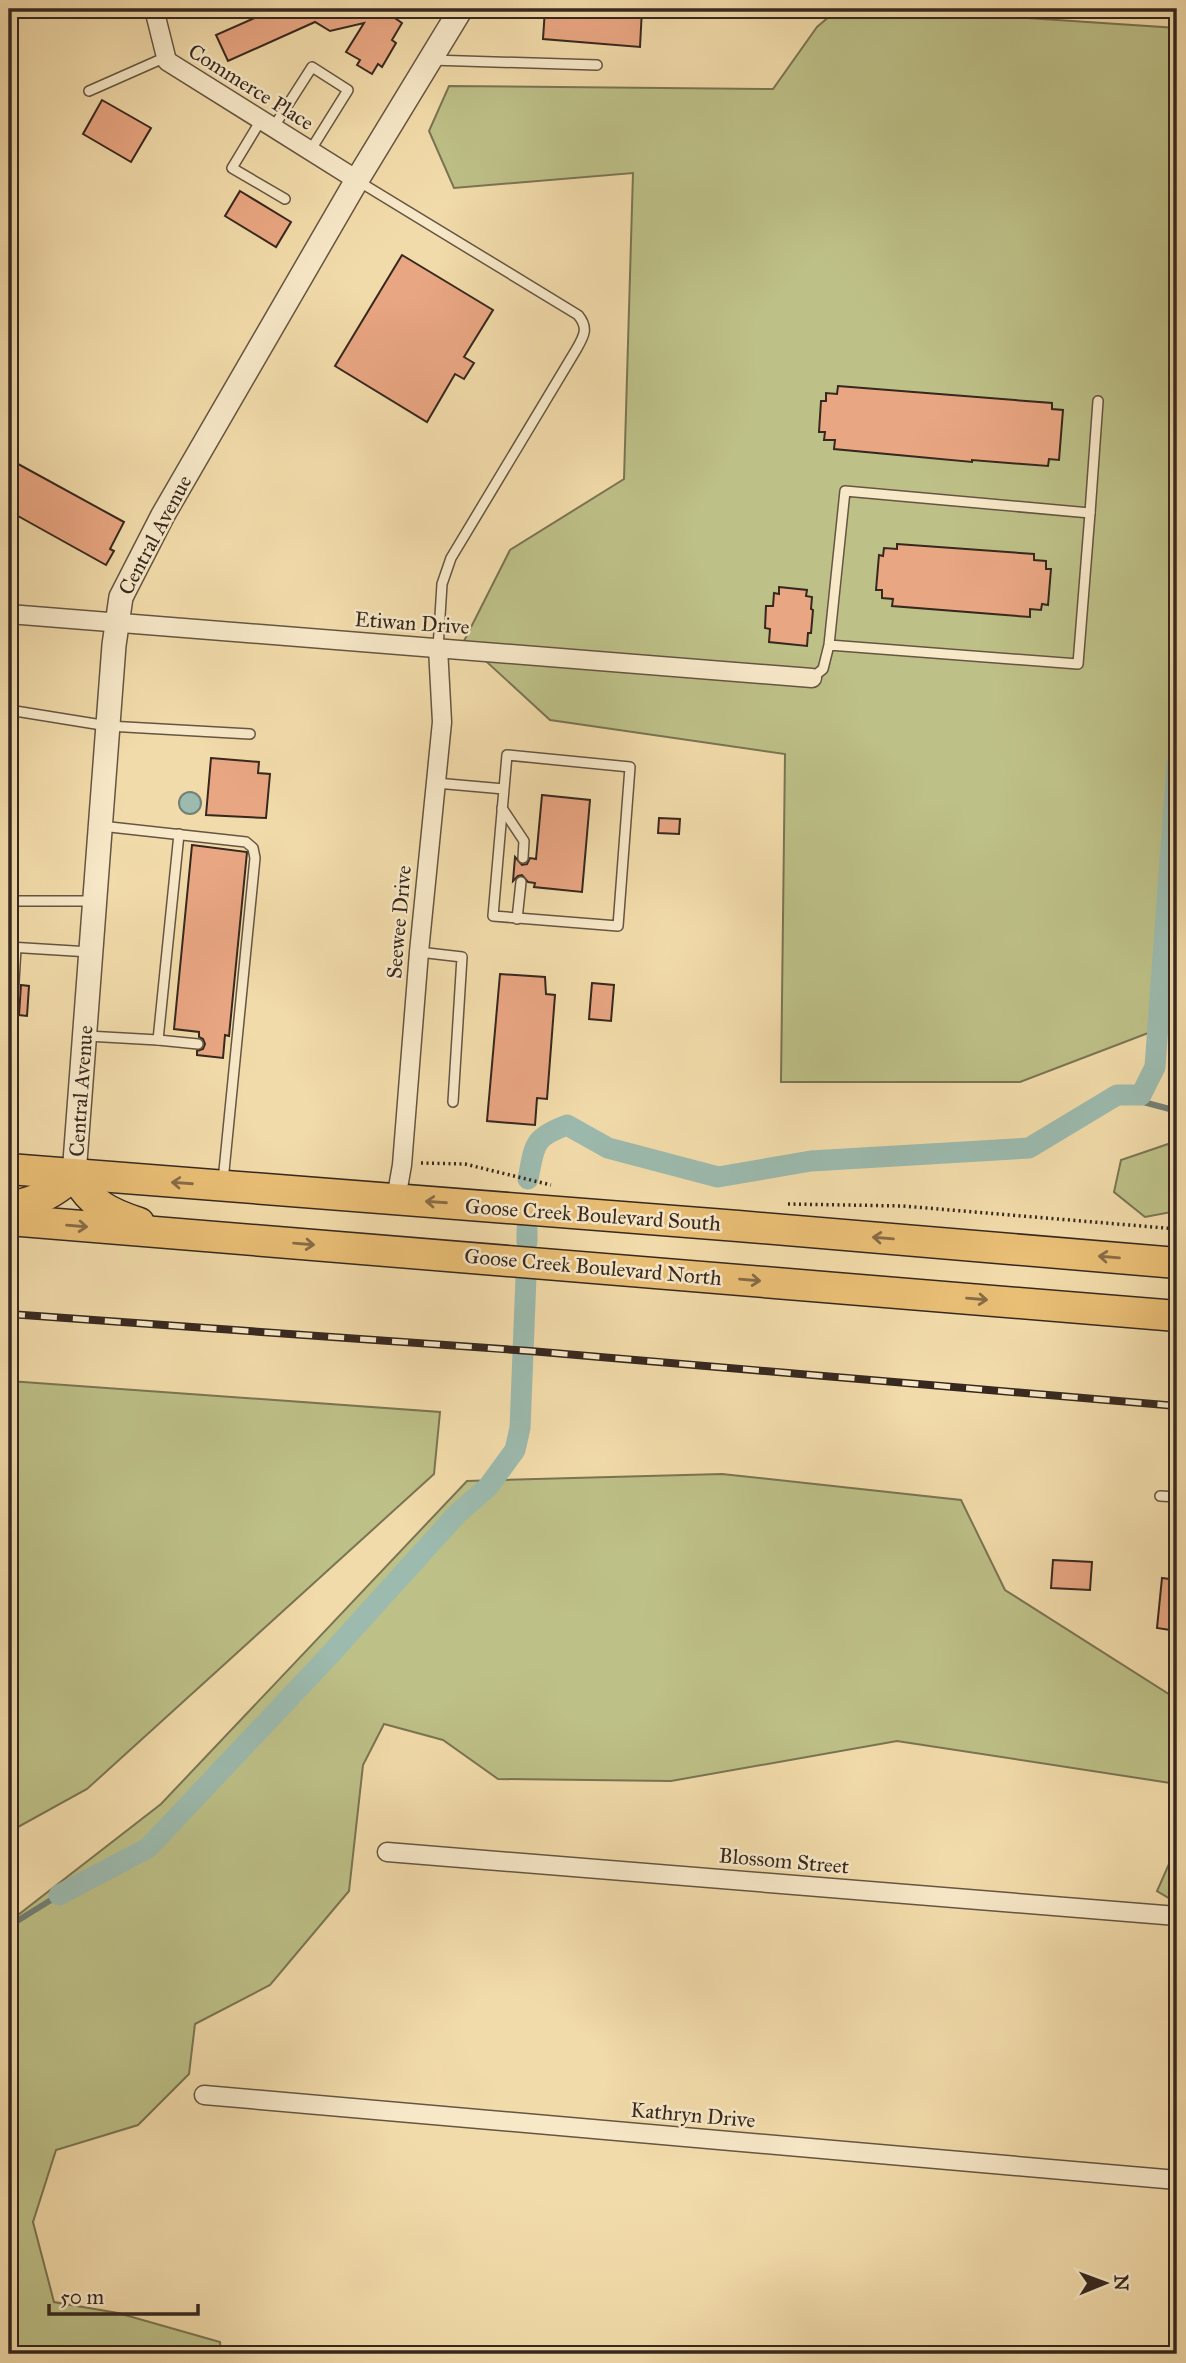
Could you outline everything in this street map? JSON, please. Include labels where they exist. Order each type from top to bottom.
[{"type":"highway","name":"Goose Creek Boulevard South","points":[[9,1170],[1177,1263]]},
{"type":"highway","points":[[9,1207],[33,1203],[75,1175],[84,1190],[106,1211],[174,1234]]},
{"type":"highway","name":"Goose Creek Boulevard North","points":[[9,1220],[1177,1316]]},
{"type":"street","name":"Commerce Place","points":[[154,9],[167,61],[356,180]]},
{"type":"street","name":"Central Avenue","points":[[75,1175],[116,623],[121,597],[163,515],[356,180],[461,9]]},
{"type":"street","name":"Etiwan Drive","points":[[9,614],[812,678]]},
{"type":"street","name":"Seewee Drive","points":[[396,1199],[402,1165],[419,952],[442,722],[438,649]]},
{"type":"street","name":"Blossom Street","points":[[387,1852],[1177,1916]]},
{"type":"street","name":"Kathryn Drive","points":[[204,2095],[1177,2180]]},
{"type":"lane","points":[[1125,9],[1139,9]]},
{"type":"lane","points":[[89,91],[166,57]]},
{"type":"lane","points":[[430,60],[597,65]]},
{"type":"lane","points":[[285,199],[232,168],[312,67],[348,90],[310,151]]},
{"type":"lane","points":[[356,180],[578,315],[584,323],[585,333],[576,350],[451,558],[442,584],[438,649]]},
{"type":"lane","points":[[829,645],[1078,664],[1098,401]]},
{"type":"lane","points":[[812,678],[823,669],[829,645],[845,491],[1090,513]]},
{"type":"lane","points":[[9,710],[108,726],[250,734]]},
{"type":"lane","points":[[507,755],[630,767],[618,926],[492,916],[504,789],[507,755]]},
{"type":"lane","points":[[436,783],[504,789]]},
{"type":"lane","points":[[502,807],[524,841],[523,858]]},
{"type":"lane","points":[[101,826],[246,842],[253,848],[255,858],[222,1186]]},
{"type":"lane","points":[[158,1040],[179,834]]},
{"type":"lane","points":[[517,919],[521,882]]},
{"type":"lane","points":[[9,901],[95,901]]},
{"type":"lane","points":[[9,1068],[12,948],[91,952]]},
{"type":"lane","points":[[419,952],[462,957],[453,1102]]},
{"type":"lane","points":[[85,1036],[198,1044]]},
{"type":"lane","points":[[224,1045],[236,1046]]},
{"type":"lane","points":[[1160,1496],[1177,1497]]},
{"type":"path","points":[[402,1165],[432,1162],[487,1168],[554,1186]]},
{"type":"path","points":[[781,1204],[903,1206],[1177,1229]]},
{"type":"green space","points":[[838,9],[894,9],[1177,28],[1177,1022],[1020,1082],[781,1082],[785,754],[550,720],[464,641],[510,550],[624,479],[633,173],[454,188],[429,131],[449,86],[773,89],[817,27]]},
{"type":"green space","points":[[1177,1141],[1177,1211],[1145,1217],[1114,1192],[1121,1160]]},
{"type":"green space","points":[[9,1381],[440,1412],[434,1474],[87,1789],[9,1832]]},
{"type":"green space","points":[[722,1474],[961,1500],[1005,1590],[1177,1697],[1177,1784],[897,1741],[671,1781],[498,1779],[443,1740],[384,1724],[363,1765],[349,1891],[270,1985],[195,2024],[189,2074],[138,2125],[56,2150],[33,2222],[54,2302],[118,2313],[220,2342],[221,2354],[9,2354],[9,1922],[161,1804],[467,1481]]},
{"type":"green space","points":[[1173,1855],[1177,1856],[1177,1903],[1157,1891]]},
{"type":"shaded area","points":[[190,792],[198,795],[201,803],[198,811],[190,814],[182,811],[179,803],[182,795]]},
{"type":"building","points":[[275,9],[398,9],[398,15],[392,16],[402,23],[392,40],[396,43],[382,67],[378,64],[372,74],[357,65],[360,60],[346,52],[364,23],[330,31],[315,22],[228,61],[216,35]]},
{"type":"building","points":[[545,9],[642,9],[640,47],[543,39]]},
{"type":"building","points":[[102,100],[151,128],[131,162],[83,134]]},
{"type":"building","points":[[240,191],[291,222],[276,247],[225,216]]},
{"type":"building","points":[[402,255],[493,310],[464,357],[474,363],[464,379],[455,374],[427,422],[335,366]]},
{"type":"building","points":[[838,386],[1052,403],[1052,409],[1063,410],[1059,460],[1049,459],[1048,466],[834,449],[835,440],[824,440],[825,432],[819,432],[821,401],[826,401],[826,393],[837,394]]},
{"type":"building","points":[[9,459],[124,522],[110,549],[114,551],[106,565],[9,511]]},
{"type":"building","points":[[897,544],[1034,554],[1034,560],[1046,561],[1046,569],[1051,569],[1048,605],[1042,604],[1041,610],[1030,609],[1030,617],[892,606],[893,599],[882,598],[882,590],[876,590],[879,555],[883,556],[884,548],[897,549]]},
{"type":"building","points":[[779,587],[807,590],[806,596],[812,597],[811,633],[808,633],[807,646],[769,642],[770,629],[765,628],[766,606],[773,606],[774,593],[779,594]]},
{"type":"building","points":[[211,758],[259,762],[258,773],[270,774],[266,818],[206,815]]},
{"type":"building","points":[[542,795],[590,800],[582,892],[534,887],[535,883],[528,882],[522,875],[513,881],[515,857],[522,865],[527,864],[530,858],[536,859]]},
{"type":"building","points":[[659,818],[680,819],[679,834],[658,833]]},
{"type":"building","points":[[192,845],[247,852],[229,1036],[225,1035],[223,1058],[197,1055],[197,1051],[203,1049],[205,1044],[199,1037],[199,1032],[174,1029]]},
{"type":"building","points":[[500,974],[545,977],[546,994],[555,995],[547,1099],[537,1098],[535,1125],[487,1121]]},
{"type":"building","points":[[592,983],[614,985],[611,1021],[589,1019]]},
{"type":"building","points":[[21,985],[29,986],[27,1016],[19,1015]]},
{"type":"building","points":[[1053,1560],[1092,1562],[1090,1590],[1051,1588]]},
{"type":"building","points":[[1162,1578],[1177,1580],[1177,1631],[1157,1628]]},
{"type":"waterway","points":[[528,1179],[537,1144],[547,1134],[567,1125],[608,1148],[718,1177],[811,1161],[1029,1148],[1117,1095],[1141,1095],[1155,1067],[1177,764]]},
{"type":"waterway","points":[[1117,1095],[1177,1111]]},
{"type":"waterway","points":[[527,1229],[527,1242]]},
{"type":"waterway","points":[[59,1895],[148,1848],[326,1659],[458,1513],[488,1487],[515,1450],[520,1428],[526,1277]]},
{"type":"waterway","points":[[9,1926],[59,1895]]},
{"type":"railway","points":[[9,1314],[530,1351],[1177,1406]]}]
